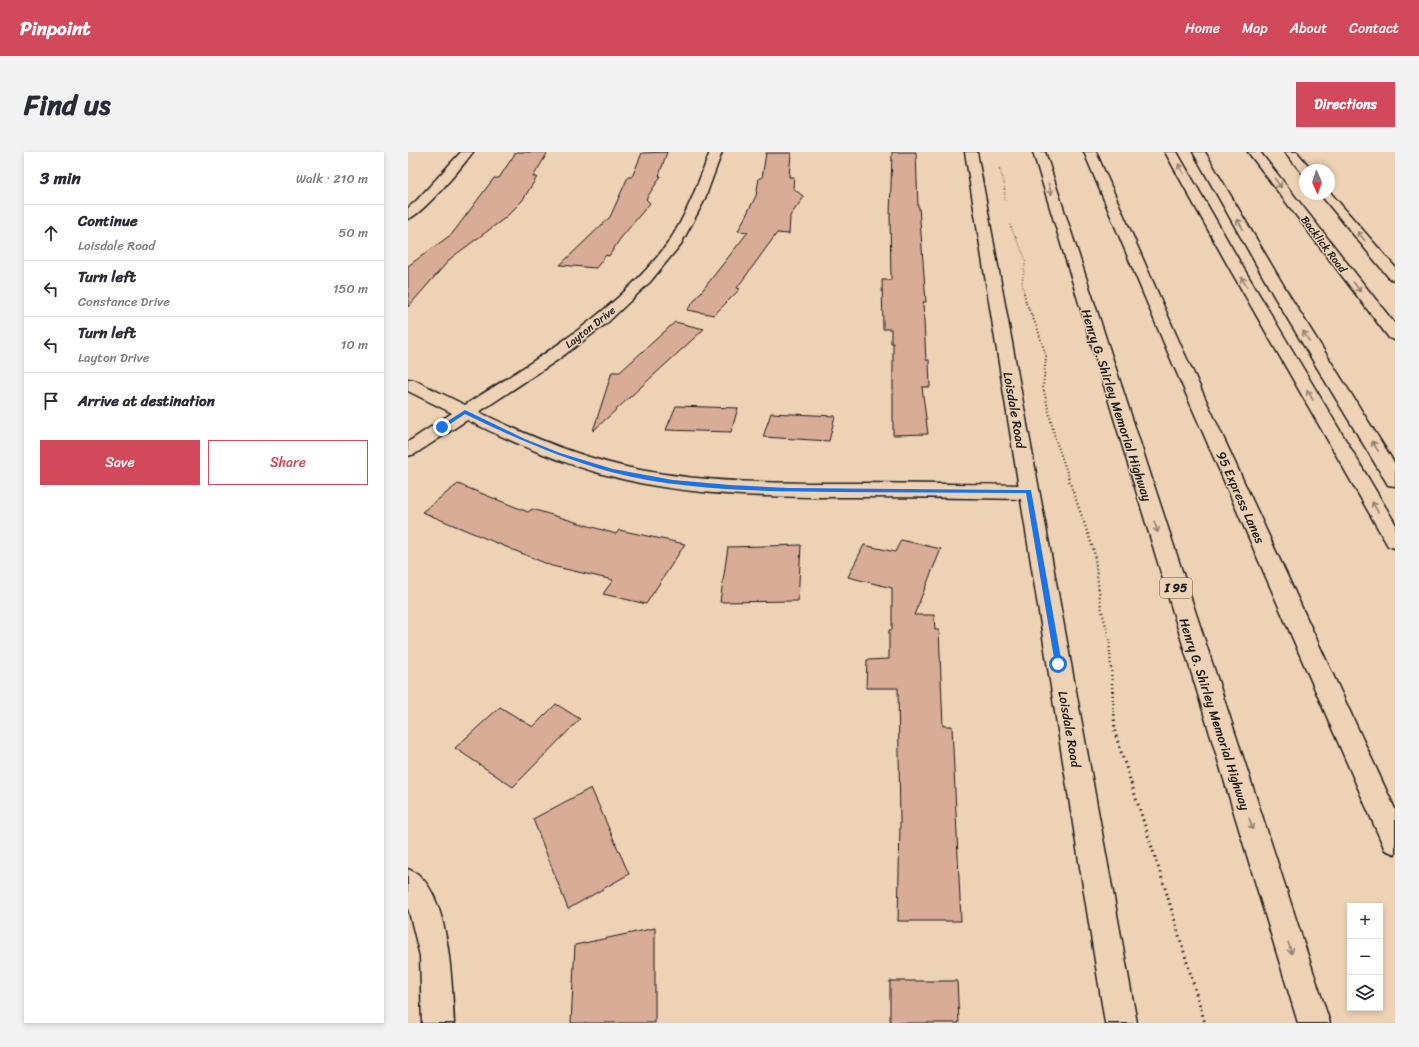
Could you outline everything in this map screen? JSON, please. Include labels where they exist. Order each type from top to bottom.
[{"type":"main road","points":[[408,215],[422,203],[467,152]]},
{"type":"main road","name":"Layton Drive","points":[[408,450],[563,349],[601,320],[645,279],[674,244],[698,201],[716,152]]},
{"type":"main road","name":"Loisdale Road","points":[[970,152],[1121,1023]]},
{"type":"main road","name":"Henry G. Shirley Memorial Highway","points":[[1039,152],[1314,1023]]},
{"type":"main road","name":"95 Express Lanes","points":[[1090,152],[1177,355],[1395,840]]},
{"type":"main road","points":[[1171,152],[1234,264],[1395,541]]},
{"type":"main road","points":[[1199,152],[1283,298],[1395,480]]},
{"type":"main road","name":"Backlick Road","points":[[1254,152],[1395,335]]},
{"type":"main road","points":[[1291,152],[1301,164]]},
{"type":"main road","points":[[1331,200],[1395,276]]},
{"type":"main road","points":[[408,384],[523,440],[558,454],[612,470],[673,482],[789,490],[1029,492]]},
{"type":"main road","points":[[408,884],[422,902],[435,956],[438,1023]]},
{"type":"path","points":[[999,167],[1004,180],[1005,206]]},
{"type":"path","points":[[1007,219],[1026,260],[1022,282],[1026,303],[1037,327],[1046,356],[1043,387],[1055,438],[1094,552],[1102,607],[1109,638],[1114,733],[1166,892],[1204,1023]]},
{"type":"building","points":[[516,152],[548,152],[533,177],[537,177],[522,201],[505,218],[451,258],[408,307],[408,266],[452,234],[494,178],[499,178]]},
{"type":"building","points":[[667,152],[659,176],[661,176],[646,199],[650,203],[620,239],[609,256],[606,255],[596,268],[560,265],[610,217],[628,177],[632,177],[642,153]]},
{"type":"building","points":[[892,152],[916,152],[918,207],[926,302],[923,302],[926,360],[929,360],[930,387],[922,387],[928,434],[893,435],[893,343],[891,343],[891,329],[883,329],[882,280],[891,280],[890,216]]},
{"type":"building","points":[[766,153],[791,153],[789,177],[794,177],[793,188],[804,197],[790,216],[789,234],[777,233],[737,288],[740,289],[714,315],[687,310],[748,232],[738,231],[756,196],[759,178],[762,178]]},
{"type":"building","points":[[675,322],[704,329],[593,431],[612,372],[620,372]]},
{"type":"building","points":[[676,406],[738,408],[731,432],[666,430]]},
{"type":"building","points":[[771,413],[835,416],[829,441],[763,437]]},
{"type":"building","points":[[458,484],[528,512],[532,509],[616,534],[619,530],[685,544],[646,604],[603,594],[613,580],[552,566],[422,512]]},
{"type":"building","points":[[901,540],[941,549],[914,615],[934,615],[935,630],[939,630],[943,726],[952,726],[961,921],[898,921],[900,823],[898,688],[866,688],[867,660],[889,659],[889,630],[892,630],[892,588],[848,577],[864,545],[895,552]]},
{"type":"building","points":[[801,545],[798,601],[720,602],[728,547]]},
{"type":"building","points":[[556,704],[580,719],[513,787],[455,748],[500,707],[533,727]]},
{"type":"building","points":[[591,788],[629,874],[568,909],[533,819]]},
{"type":"building","points":[[655,928],[655,1023],[571,1023],[575,945]]},
{"type":"building","points":[[890,981],[957,981],[959,1023],[890,1023]]},
{"type":"route","points":[[442,427],[465,412],[523,440],[558,454],[612,470],[673,482],[789,490],[1029,492],[1058,664]]}]
